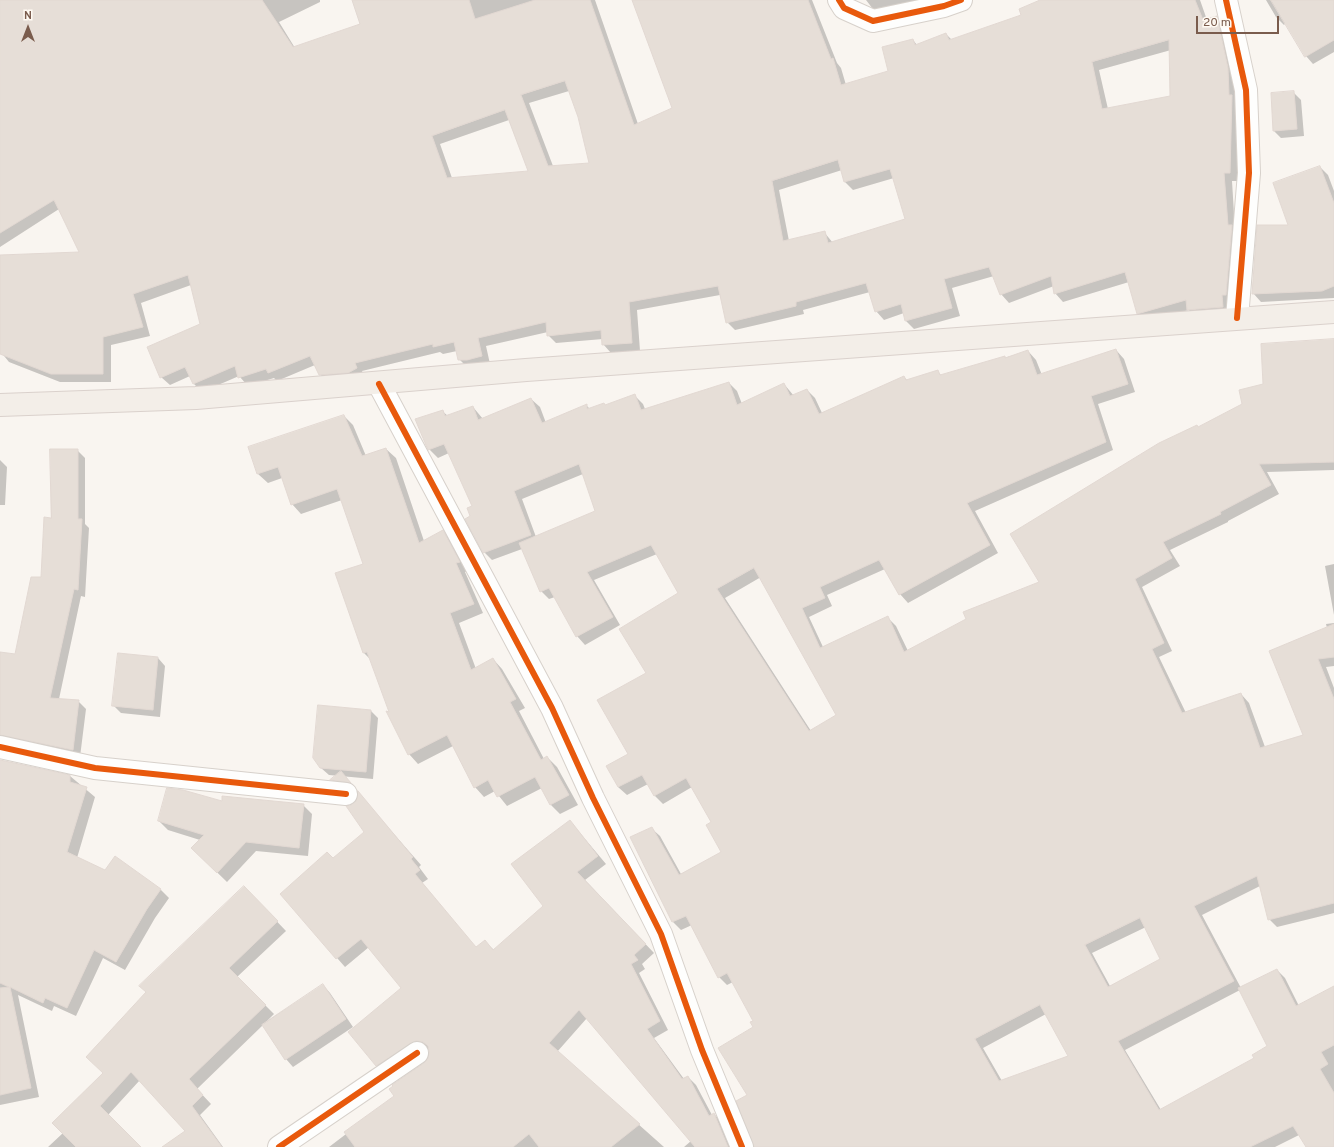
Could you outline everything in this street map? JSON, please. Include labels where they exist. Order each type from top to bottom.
[{"type":"main road","points":[[0,405],[7,406],[196,398],[379,384],[526,370],[1334,312]]},
{"type":"street","points":[[839,0],[844,8],[873,21],[944,6],[961,0]]},
{"type":"street","points":[[1226,0],[1246,97],[1249,172],[1237,318]]},
{"type":"street","points":[[379,384],[552,708],[593,798],[661,934],[702,1050],[742,1147]]},
{"type":"street","points":[[0,747],[95,768],[346,794]]},
{"type":"street","points":[[279,1147],[417,1054]]},
{"type":"building","points":[[0,0],[262,0],[293,47],[360,24],[352,0],[469,0],[475,19],[535,0],[590,0],[634,125],[672,108],[632,0],[808,0],[831,59],[833,58],[841,85],[888,71],[882,47],[913,39],[915,45],[946,33],[949,40],[1021,15],[1019,9],[1040,0],[1195,0],[1203,20],[1217,16],[1228,68],[1229,95],[1232,95],[1230,173],[1224,173],[1228,225],[1232,225],[1226,295],[1222,295],[1223,307],[1187,310],[1186,300],[1137,314],[1125,272],[1054,294],[1051,276],[1000,295],[989,267],[944,279],[952,308],[905,321],[901,304],[875,312],[866,283],[796,302],[796,306],[726,323],[718,286],[629,302],[632,343],[602,345],[601,330],[547,336],[546,322],[478,338],[482,356],[467,360],[458,360],[454,342],[433,347],[433,344],[355,363],[357,368],[348,373],[319,375],[310,356],[268,373],[266,369],[238,378],[235,366],[193,384],[185,367],[160,378],[147,347],[200,324],[188,275],[133,294],[143,327],[103,337],[103,374],[51,374],[0,354],[0,255],[79,252],[54,200],[0,233]],"holes":[[[1169,40],[1170,96],[1102,109],[1092,62]],[[565,81],[578,117],[589,163],[548,166],[521,95]],[[505,110],[528,171],[447,178],[432,136]],[[838,160],[844,182],[890,169],[905,219],[828,243],[825,231],[783,241],[772,181]]]},
{"type":"building","points":[[1271,0],[1334,0],[1334,40],[1305,57]]},
{"type":"building","points":[[1294,91],[1297,129],[1273,131],[1271,93]]},
{"type":"building","points":[[1320,166],[1334,203],[1334,286],[1322,291],[1252,294],[1257,225],[1288,225],[1273,183]]},
{"type":"building","points":[[1334,339],[1334,462],[1259,464],[1271,485],[1220,512],[1221,514],[1163,542],[1172,558],[1135,579],[1164,643],[1152,649],[1182,713],[1241,693],[1260,748],[1303,735],[1269,651],[1334,624],[1334,657],[1318,659],[1334,699],[1334,903],[1268,920],[1257,876],[1194,906],[1234,981],[1118,1041],[1159,1110],[1254,1058],[1252,1055],[1267,1046],[1238,988],[1277,969],[1296,1006],[1334,986],[1334,1045],[1321,1052],[1328,1064],[1320,1069],[1334,1093],[1334,1147],[1306,1147],[1293,1126],[1250,1147],[754,1147],[736,1101],[747,1095],[718,1048],[753,1027],[750,1022],[753,1021],[727,973],[718,978],[686,916],[672,922],[630,837],[652,827],[679,875],[721,852],[706,825],[711,822],[686,778],[654,796],[642,775],[618,787],[606,766],[628,754],[597,700],[646,673],[619,629],[678,593],[651,545],[587,572],[613,617],[576,637],[549,588],[540,592],[519,543],[595,511],[579,464],[514,491],[531,535],[483,553],[465,519],[470,516],[467,508],[472,506],[444,444],[428,450],[415,419],[443,410],[445,416],[473,406],[478,420],[531,398],[542,423],[587,404],[587,409],[604,403],[605,405],[635,394],[641,410],[729,382],[737,405],[784,383],[790,396],[807,389],[819,414],[904,376],[906,380],[938,370],[940,375],[1005,356],[1005,358],[1028,350],[1037,375],[1116,349],[1128,384],[1091,396],[1106,442],[967,503],[990,545],[899,595],[879,560],[820,587],[825,598],[802,608],[820,648],[888,616],[904,652],[966,619],[963,612],[1039,582],[1010,534],[1159,443],[1197,425],[1198,427],[1242,404],[1239,390],[1263,384],[1261,344]],"holes":[[[754,568],[836,715],[809,731],[717,589]],[[1140,918],[1160,959],[1108,987],[1085,945]],[[1040,1005],[1068,1056],[999,1081],[975,1039]]]},
{"type":"building","points":[[344,415],[362,456],[386,448],[419,543],[443,530],[460,562],[456,563],[474,604],[450,613],[471,670],[493,658],[516,699],[510,702],[541,760],[547,756],[569,795],[550,805],[535,777],[497,797],[488,780],[474,788],[447,735],[408,755],[386,711],[389,712],[367,652],[363,653],[335,573],[363,564],[337,489],[291,505],[278,467],[257,474],[248,447]]},
{"type":"building","points":[[50,449],[78,449],[78,519],[82,519],[78,590],[74,589],[50,698],[79,700],[73,750],[0,735],[0,652],[15,654],[31,577],[41,577],[44,517],[51,518]]},
{"type":"building","points":[[118,653],[158,657],[153,710],[112,706]]},
{"type":"building","points":[[318,705],[371,710],[366,772],[320,768],[313,758]]},
{"type":"building","points":[[0,760],[70,775],[70,782],[87,787],[67,852],[105,870],[115,856],[161,889],[147,909],[116,962],[94,950],[67,1008],[45,998],[43,1003],[10,987],[31,1088],[0,1095],[0,988],[9,987],[0,983]]},
{"type":"building","points":[[341,771],[351,783],[330,780]]},
{"type":"building","points":[[167,788],[183,790],[222,801],[222,796],[304,804],[299,848],[246,842],[217,873],[191,848],[204,835],[158,821]]},
{"type":"building","points":[[358,791],[413,857],[411,859],[420,870],[415,874],[476,947],[485,940],[493,950],[543,906],[511,864],[570,820],[598,856],[577,872],[646,944],[634,955],[638,960],[631,964],[660,1021],[647,1029],[682,1079],[688,1076],[709,1116],[714,1113],[728,1147],[695,1147],[579,1010],[549,1043],[640,1124],[611,1147],[539,1147],[529,1134],[513,1147],[355,1147],[344,1132],[394,1096],[389,1089],[393,1086],[392,1085],[424,1063],[428,1058],[428,1046],[423,1042],[416,1041],[376,1066],[348,1032],[401,988],[361,939],[336,959],[280,894],[327,852],[333,858],[364,832],[346,806],[351,805],[356,801]]},
{"type":"building","points":[[244,886],[278,921],[229,968],[266,1005],[189,1079],[203,1095],[192,1106],[222,1147],[162,1147],[185,1131],[131,1072],[100,1106],[141,1147],[76,1147],[52,1123],[103,1073],[86,1057],[146,992],[139,986]]},
{"type":"building","points":[[323,984],[346,1019],[285,1060],[262,1025]]},
{"type":"cycle path","points":[[839,0],[844,8],[873,21],[944,6],[961,0]]},
{"type":"cycle path","points":[[1226,0],[1246,90],[1249,173],[1237,318]]},
{"type":"cycle path","points":[[379,384],[552,708],[593,798],[661,934],[702,1050],[742,1147]]},
{"type":"cycle path","points":[[0,747],[95,768],[346,794]]},
{"type":"cycle path","points":[[279,1147],[417,1053]]}]
